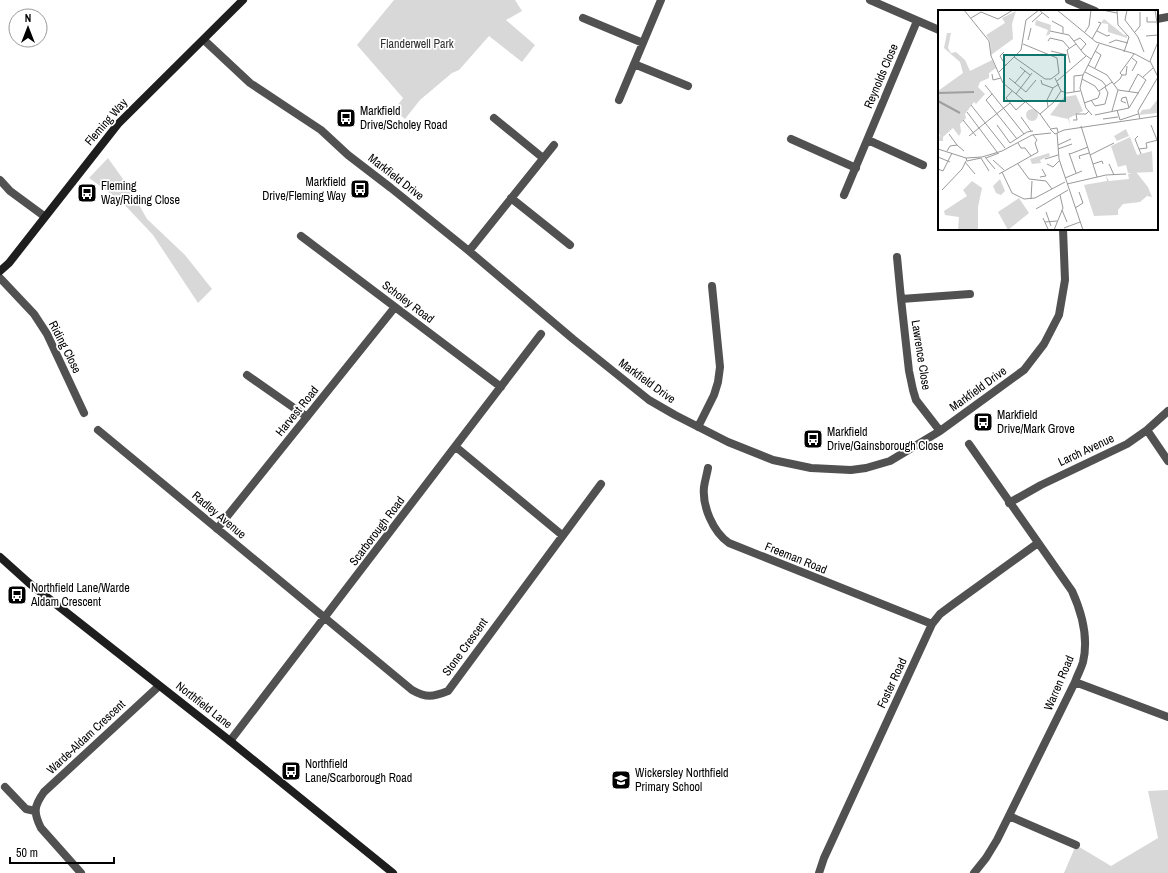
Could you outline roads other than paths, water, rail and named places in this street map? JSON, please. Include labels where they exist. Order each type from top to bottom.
[{"type":"street","name":"Fleming Way","points":[[0,271],[8,264],[44,216],[118,124],[244,0]]},
{"type":"street","points":[[619,100],[661,0]]},
{"type":"street","points":[[870,0],[938,30]]},
{"type":"street","points":[[1069,0],[1093,10]]},
{"type":"street","points":[[1158,18],[1168,17]]},
{"type":"street","points":[[583,18],[643,43]]},
{"type":"street","name":"Reynolds Close","points":[[844,195],[917,21]]},
{"type":"street","name":"Markfield Drive","points":[[204,40],[250,84],[321,130],[348,155],[469,250],[573,339],[649,400],[728,442],[773,460],[811,468],[851,470],[866,468],[890,461],[940,432],[1024,370],[1044,344],[1059,315],[1065,280],[1063,230]]},
{"type":"street","points":[[634,64],[688,86]]},
{"type":"street","points":[[494,118],[543,158]]},
{"type":"street","points":[[791,140],[856,168]]},
{"type":"street","points":[[868,140],[923,165]]},
{"type":"street","points":[[469,250],[554,145]]},
{"type":"street","points":[[0,180],[10,191],[44,216]]},
{"type":"street","points":[[511,198],[570,244]]},
{"type":"street","name":"Scholey Road","points":[[300,236],[501,387]]},
{"type":"street","name":"Lawrence Close","points":[[897,257],[909,371],[913,390],[916,400],[940,432]]},
{"type":"street","name":"Riding Close","points":[[0,278],[34,314],[47,334],[84,413]]},
{"type":"street","points":[[698,427],[714,395],[720,367],[712,286]]},
{"type":"street","points":[[901,299],[970,294]]},
{"type":"street","name":"Harvest Road","points":[[217,529],[395,307]]},
{"type":"street","name":"Scarborough Road","points":[[230,741],[541,334]]},
{"type":"street","points":[[247,375],[307,417]]},
{"type":"street","name":"Larch Avenue","points":[[1009,503],[1041,485],[1127,444],[1147,430],[1168,411]]},
{"type":"street","name":"Radley Avenue","points":[[98,430],[325,618]]},
{"type":"street","points":[[1147,430],[1168,461]]},
{"type":"street","name":"Warren Road","points":[[969,444],[1072,591],[1082,618],[1085,643],[1083,662],[1075,682],[997,840],[986,858],[974,873]]},
{"type":"street","points":[[456,447],[562,535]]},
{"type":"street","name":"Freeman Road","points":[[708,468],[704,488],[710,519],[722,538],[729,543],[932,624]]},
{"type":"street","name":"Stone Crescent","points":[[325,618],[412,690],[421,695],[434,696],[448,691],[601,484]]},
{"type":"street","name":"Foster Road","points":[[819,873],[824,858],[932,624],[940,614],[1038,543]]},
{"type":"street","name":"Northfield Lane","points":[[0,557],[29,584],[230,741],[393,873]]},
{"type":"street","points":[[1075,682],[1168,717]]},
{"type":"street","name":"Warde-Aldam Crescent","points":[[35,811],[37,802],[44,792],[159,686]]},
{"type":"street","points":[[4,787],[26,809],[35,811],[41,828],[81,873]]},
{"type":"street","points":[[1009,816],[1076,845]]},
{"type":"place","name":"Markfield Drive/Scholey Road","points":[[346,118]]},
{"type":"place","name":"Markfield Drive/Fleming Way","points":[[360,189]]},
{"type":"place","name":"Fleming Way/Riding Close","points":[[87,193]]},
{"type":"place","name":"Markfield Drive/Mark Grove","points":[[983,422]]},
{"type":"place","name":"Markfield Drive/Gainsborough Close","points":[[813,439]]},
{"type":"place","name":"Northfield Lane/Warde Aldam Crescent","points":[[17,595]]},
{"type":"place","name":"Northfield Lane/Scarborough Road","points":[[291,771]]},
{"type":"place","name":"Wickersley Northfield Primary School","points":[[621,780]]},
{"type":"park label","name":"Flanderwell Park","points":[[417,44]]}]
